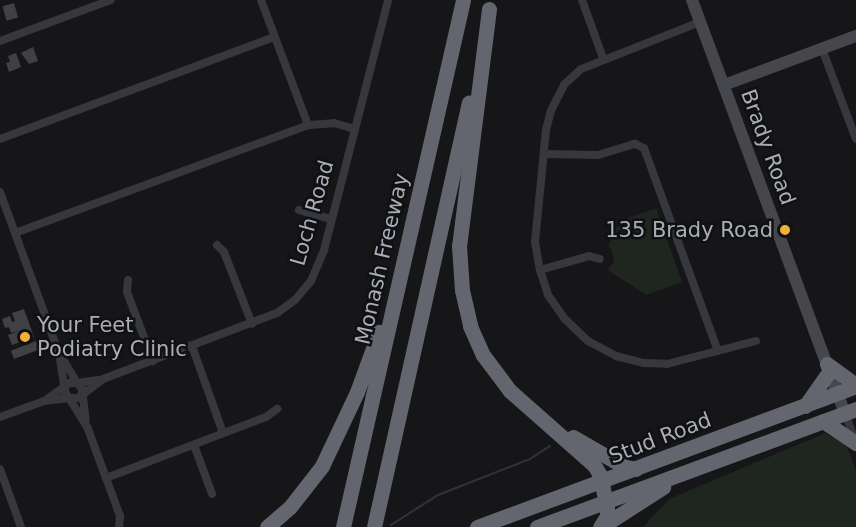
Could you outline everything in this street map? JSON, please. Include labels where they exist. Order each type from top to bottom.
[{"type":"highway","name":"Monash Freeway","points":[[343,527],[463,0]]},
{"type":"highway","points":[[490,4],[459,246],[462,290],[470,326],[483,355],[510,391],[594,465],[602,482],[606,501],[607,516],[601,527]]},
{"type":"highway","points":[[374,527],[490,4]]},
{"type":"highway","points":[[267,527],[290,507],[322,466],[357,392],[401,271]]},
{"type":"highway","points":[[805,406],[828,368],[856,386]]},
{"type":"highway","name":"Stud Road","points":[[477,527],[856,386]]},
{"type":"highway","name":"Stud Road","points":[[537,527],[850,411]]},
{"type":"highway","points":[[823,421],[855,437]]},
{"type":"highway","points":[[556,432],[565,433],[625,467],[636,469]]},
{"type":"highway","points":[[601,527],[686,473]]},
{"type":"main road","name":"Brady Road","points":[[692,0],[837,393],[850,411]]},
{"type":"main road","points":[[724,85],[856,36]]},
{"type":"street","points":[[0,41],[111,0]]},
{"type":"street","points":[[261,0],[308,125]]},
{"type":"street","name":"Loch Road","points":[[77,383],[103,379],[252,324],[286,307],[311,281],[324,250],[388,0]]},
{"type":"street","points":[[582,0],[603,58]]},
{"type":"street","points":[[700,22],[603,58],[581,69],[564,85],[551,111],[535,242],[540,270],[548,295],[565,319],[588,341],[616,356],[644,363],[667,364],[756,342]]},
{"type":"street","points":[[0,139],[275,37]]},
{"type":"street","points":[[822,49],[856,139]]},
{"type":"street","points":[[15,233],[308,125],[334,123],[355,129]]},
{"type":"street","points":[[545,154],[598,155],[636,144],[644,148],[718,351]]},
{"type":"street","points":[[0,192],[59,353],[69,398],[88,429]]},
{"type":"street","points":[[299,210],[331,219]]},
{"type":"street","points":[[217,245],[224,252],[252,324]]},
{"type":"street","points":[[540,270],[589,256],[600,260]]},
{"type":"street","points":[[128,280],[127,292],[153,361]]},
{"type":"street","points":[[192,346],[223,433]]},
{"type":"street","points":[[59,353],[81,386],[88,429],[120,516],[119,527]]},
{"type":"street","name":"Loch Road","points":[[82,394],[103,379]]},
{"type":"street","points":[[0,417],[44,401],[69,383],[77,383]]},
{"type":"street","points":[[44,401],[75,399],[82,394]]},
{"type":"street","points":[[106,478],[266,417],[277,409]]},
{"type":"street","name":"Brady Road","points":[[850,411],[855,437]]},
{"type":"street","points":[[194,445],[212,494]]},
{"type":"street","points":[[0,469],[21,527]]},
{"type":"shaded area","points":[[656,208],[682,282],[646,295],[608,270],[614,262],[612,250],[608,246],[620,221]]},
{"type":"shaded area","points":[[825,433],[846,445],[856,470],[856,527],[643,527],[669,499]]},
{"type":"building","points":[[14,3],[18,17],[7,21],[2,6]]},
{"type":"building","points":[[33,47],[38,61],[29,64],[21,53]]},
{"type":"building","points":[[16,53],[21,67],[9,72],[6,63],[10,62],[8,56]]},
{"type":"building","points":[[24,309],[34,337],[12,345],[8,335],[20,331],[11,333],[9,327],[5,328],[2,319],[10,316],[12,322],[15,321],[12,313]]},
{"type":"building","points":[[36,341],[39,349],[14,359],[11,351]]},
{"type":"waterway","points":[[391,525],[438,495],[530,459],[550,446]]},
{"type":"place","name":"135 Brady Road","points":[[785,230]]},
{"type":"place","name":"Your Feet Podiatry Clinic","points":[[25,337]]}]
